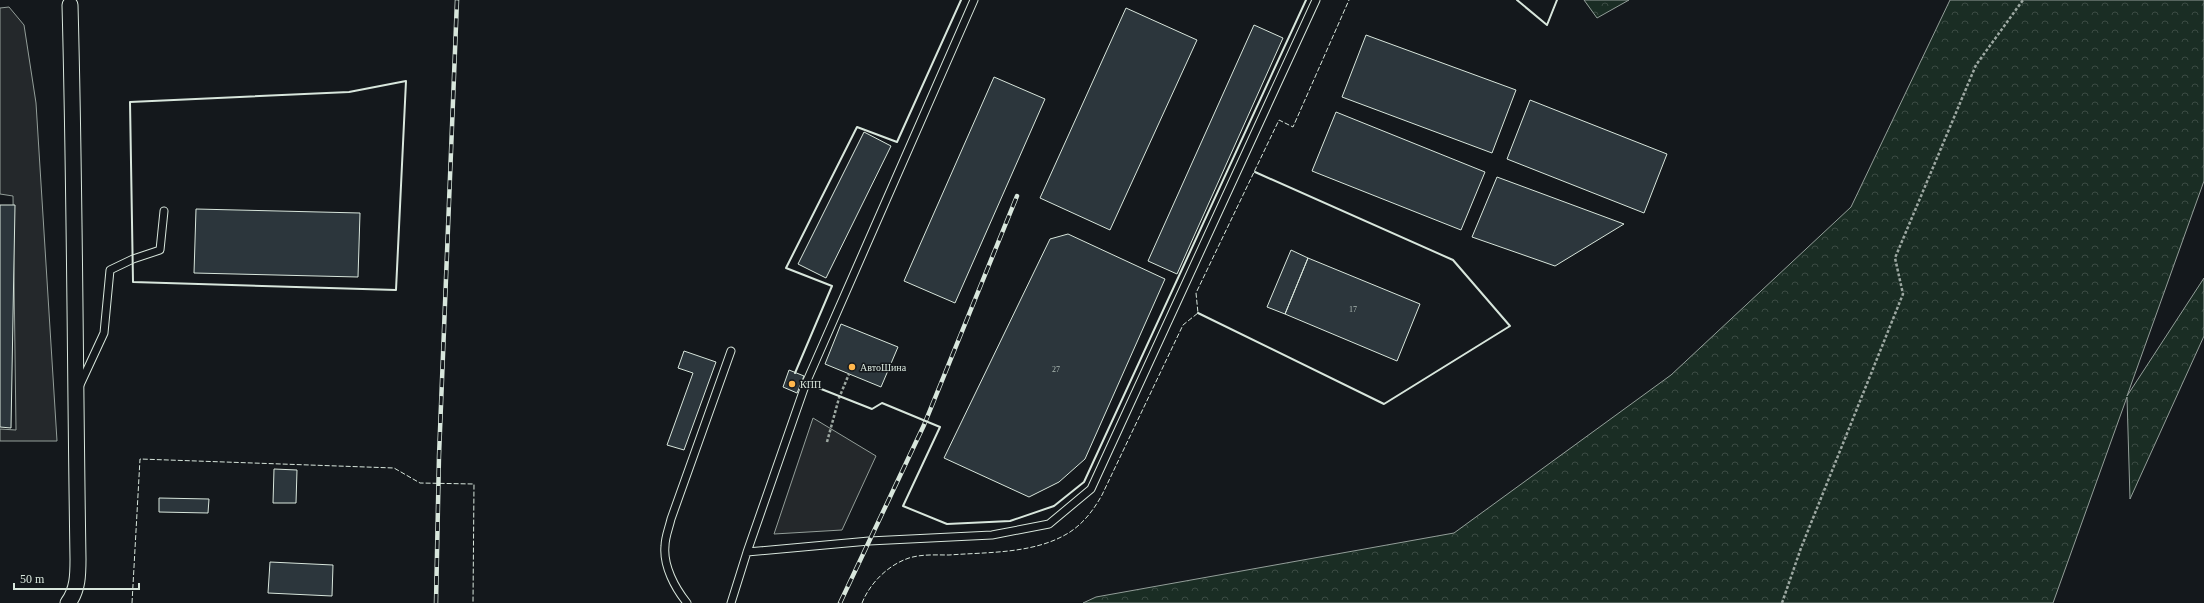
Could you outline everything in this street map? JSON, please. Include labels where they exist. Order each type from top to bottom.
[{"type":"street","points":[[68,603],[74,596],[78,559],[75,395],[75,176],[70,2]]},
{"type":"lane","points":[[731,603],[747,552],[806,383],[974,0]]},
{"type":"lane","points":[[747,552],[868,541],[992,535],[1049,524],[1091,489],[1316,0]]},
{"type":"lane","points":[[75,395],[104,333],[110,270],[133,259],[160,250],[164,211]]},
{"type":"lane","points":[[687,603],[675,586],[667,565],[665,546],[671,519],[731,352]]},
{"type":"path","points":[[1782,603],[1802,548],[1903,294],[1895,258],[1976,65],[2023,0]]},
{"type":"path","points":[[827,442],[849,374]]},
{"type":"green space","points":[[1584,0],[1629,0],[1597,18]]},
{"type":"green space","points":[[1950,0],[2204,0],[2204,181],[2127,396],[2204,278],[2204,336],[2130,499],[2127,397],[2053,603],[1083,603],[1096,597],[1454,533],[1671,375],[1851,207]]},
{"type":"shaded area","points":[[9,7],[24,25],[36,103],[57,441],[0,441],[0,429],[16,430],[13,196],[0,194],[0,8]]},
{"type":"shaded area","points":[[813,418],[876,456],[842,530],[774,534]]},
{"type":"building","points":[[1126,8],[1197,40],[1110,230],[1040,198]]},
{"type":"building","points":[[1254,25],[1283,38],[1177,274],[1148,261]]},
{"type":"building","points":[[1366,35],[1516,90],[1492,153],[1342,97]]},
{"type":"building","points":[[994,77],[1045,99],[955,303],[904,281]]},
{"type":"building","points":[[1530,100],[1667,154],[1644,213],[1507,159]]},
{"type":"building","points":[[1336,112],[1485,172],[1461,230],[1312,171]]},
{"type":"building","points":[[864,132],[891,146],[826,278],[798,264]]},
{"type":"building","points":[[1497,177],[1624,224],[1555,266],[1472,237]]},
{"type":"building","points":[[0,205],[15,205],[11,428],[0,427]]},
{"type":"building","points":[[196,209],[360,213],[358,277],[194,273]]},
{"type":"building","points":[[1068,234],[1165,279],[1085,459],[1059,482],[1029,497],[944,458],[1050,239]]},
{"type":"building","points":[[1291,250],[1308,258],[1285,314],[1267,307]]},
{"type":"building","points":[[1308,258],[1420,304],[1397,361],[1285,314]]},
{"type":"building","points":[[841,324],[898,347],[881,387],[825,364]]},
{"type":"building","points":[[684,351],[716,362],[684,450],[667,445],[693,373],[678,368]]},
{"type":"building","name":"КПП","points":[[789,370],[804,376],[797,393],[783,387]]},
{"type":"building","points":[[274,469],[297,470],[296,503],[273,503]]},
{"type":"building","points":[[159,498],[209,499],[208,513],[159,512]]},
{"type":"building","points":[[270,562],[333,565],[332,596],[268,593]]},
{"type":"railway","points":[[436,603],[439,456],[457,0]]},
{"type":"railway","points":[[840,603],[924,425],[1017,196]]},
{"type":"fence","points":[[862,603],[875,582],[887,570],[901,561],[924,555],[1011,551],[1027,548],[1057,539],[1070,532],[1089,515],[1102,495],[1183,325],[1198,313],[1196,293],[1279,120],[1293,127],[1349,0]]},
{"type":"fence","points":[[132,603],[140,459],[394,468],[420,483],[474,484],[473,603]]},
{"type":"wall","points":[[795,373],[832,286],[786,268],[857,127],[897,142],[961,0]]},
{"type":"wall","points":[[806,383],[872,409],[882,403],[940,427],[903,506],[947,524],[1010,521],[1054,506],[1084,482],[1306,0]]},
{"type":"wall","points":[[1517,0],[1547,25],[1557,0]]},
{"type":"wall","points":[[406,81],[396,290],[133,282],[130,102],[349,92],[406,81]]},
{"type":"wall","points":[[1198,313],[1384,404],[1510,326],[1453,260],[1255,172]]},
{"type":"place","name":"АвтоШина","points":[[852,367]]},
{"type":"place","name":"КПП","points":[[792,384]]}]
